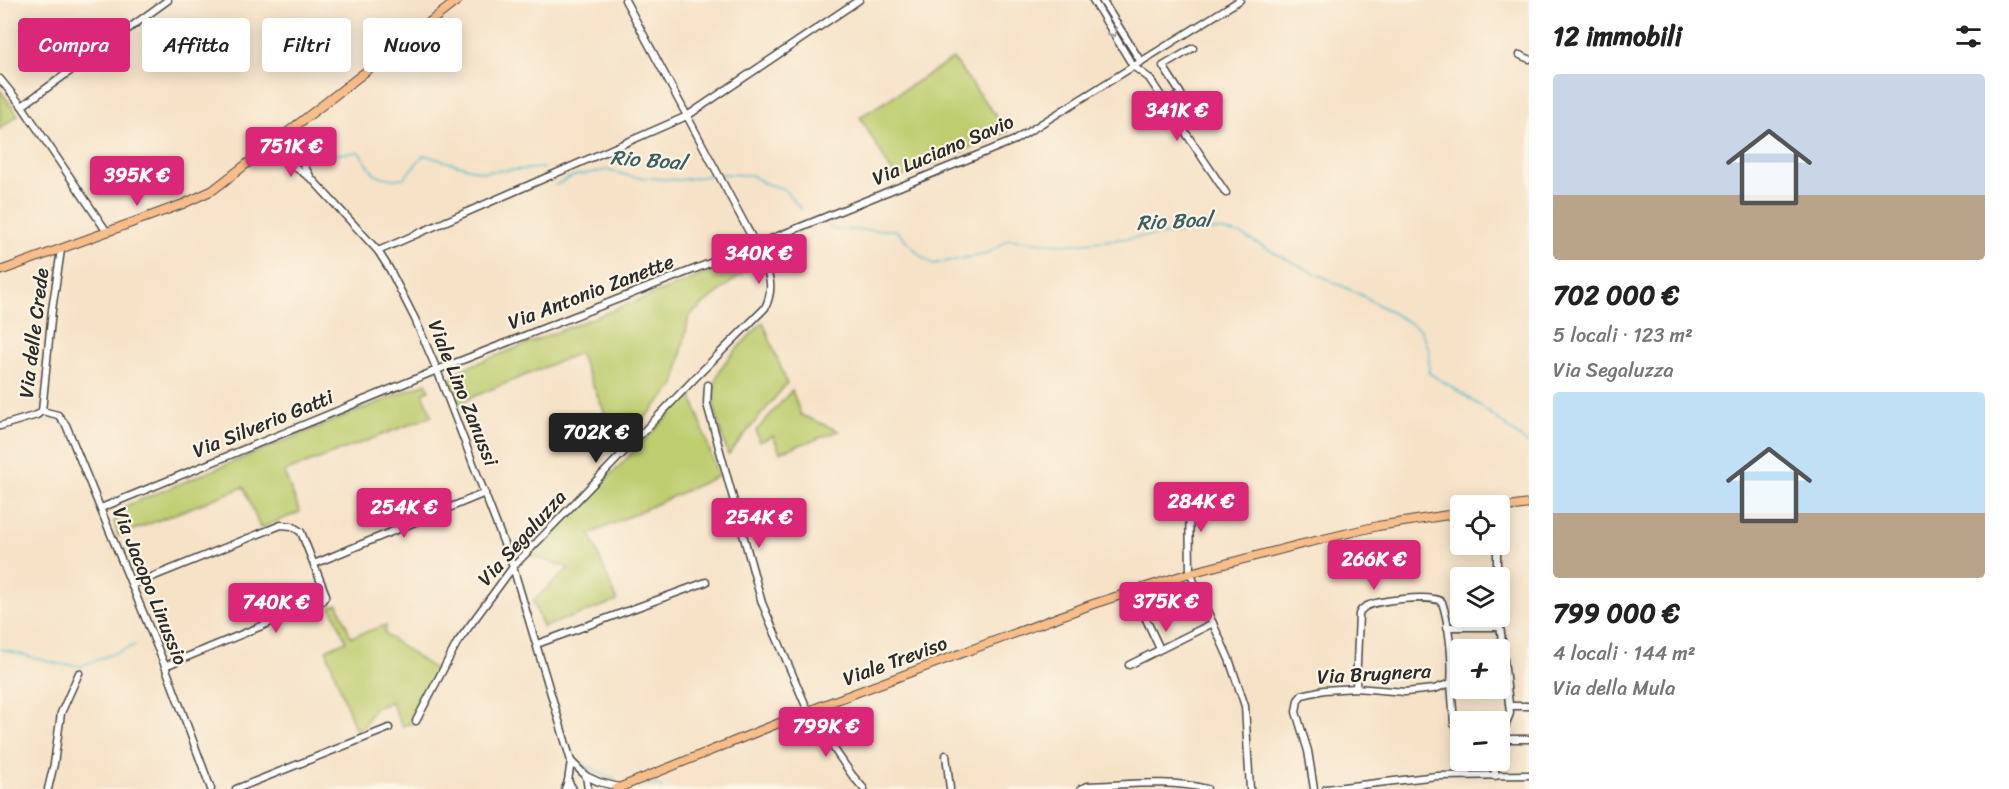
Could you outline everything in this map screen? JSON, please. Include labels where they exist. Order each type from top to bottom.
[{"type":"main road","points":[[0,271],[183,204],[213,190],[458,0]]},
{"type":"main road","points":[[1510,507],[1529,504]]},
{"type":"main road","name":"Viale Treviso","points":[[618,788],[808,711],[1093,604],[1190,573],[1378,526],[1450,515]]},
{"type":"street","points":[[21,106],[168,0]]},
{"type":"street","name":"Via Segaluzza","points":[[416,721],[457,643],[513,567],[765,308],[771,296],[771,281],[756,245],[625,0]]},
{"type":"street","points":[[378,251],[687,116],[859,0]]},
{"type":"street","points":[[1093,0],[1133,66],[1149,78]]},
{"type":"street","points":[[1102,0],[1143,61],[1149,78],[1226,193]]},
{"type":"street","name":"Via Luciano Savio","points":[[756,245],[1015,140],[1240,0]]},
{"type":"street","points":[[1171,100],[1181,94],[1163,66],[1193,48]]},
{"type":"street","points":[[1520,55],[1529,59]]},
{"type":"street","points":[[0,79],[107,232]]},
{"type":"street","points":[[296,148],[294,130],[298,123]]},
{"type":"street","name":"Viale Lino Zanussi","points":[[277,139],[296,148],[312,179]]},
{"type":"street","name":"Viale Lino Zanussi","points":[[277,139],[282,158],[312,179],[378,251],[415,319],[513,567],[571,761],[565,789]]},
{"type":"street","points":[[254,158],[263,156],[282,158]]},
{"type":"street","name":"Via Antonio Zanette","points":[[437,370],[756,245]]},
{"type":"street","name":"Via delle Crede","points":[[0,426],[37,415],[42,411],[52,310],[61,249]]},
{"type":"street","name":"Via Silverio Gatti","points":[[101,508],[437,370]]},
{"type":"street","points":[[708,385],[707,404],[762,603],[808,711],[864,789]]},
{"type":"street","name":"Via Jacopo Linussio","points":[[42,411],[58,415],[66,425],[165,666],[211,789]]},
{"type":"street","points":[[314,564],[485,493]]},
{"type":"street","points":[[1189,494],[1190,573],[1229,659],[1245,706],[1250,789]]},
{"type":"street","points":[[132,585],[281,525],[292,526],[301,532],[326,595],[316,605],[165,666]]},
{"type":"street","points":[[537,644],[706,582]]},
{"type":"street","points":[[1356,688],[1359,614],[1363,607],[1374,603],[1405,599],[1438,599],[1445,610],[1447,627]]},
{"type":"street","points":[[1145,617],[1160,649]]},
{"type":"street","points":[[1129,665],[1213,623]]},
{"type":"street","name":"Via Brugnera","points":[[1447,627],[1450,650]]},
{"type":"street","points":[[1499,627],[1510,711]]},
{"type":"street","points":[[48,789],[61,713],[79,673]]},
{"type":"street","name":"Via Brugnera","points":[[1314,789],[1308,751],[1296,712],[1298,700],[1302,696],[1313,692],[1356,688],[1405,692],[1434,689],[1450,683]]},
{"type":"street","points":[[1510,706],[1529,706]]},
{"type":"street","points":[[236,789],[389,728]]},
{"type":"street","points":[[1510,739],[1529,739]]},
{"type":"street","points":[[946,755],[950,789]]},
{"type":"street","name":"Viale Lino Zanussi","points":[[571,761],[586,776],[618,788]]},
{"type":"street","points":[[1495,771],[1495,776]]},
{"type":"street","points":[[1326,789],[1437,776],[1529,775]]},
{"type":"street","points":[[586,776],[588,789]]},
{"type":"street","points":[[568,781],[573,789]]},
{"type":"street","points":[[1081,789],[1088,786],[1169,783],[1207,789]]},
{"type":"green space","points":[[953,59],[1008,132],[896,179],[860,117]]},
{"type":"green space","points":[[0,90],[18,115],[0,129]]},
{"type":"green space","points":[[751,256],[754,264],[689,316],[675,385],[619,446],[579,353],[458,403],[448,382],[460,370]]},
{"type":"green space","points":[[763,322],[787,383],[728,455],[718,424],[714,401],[716,380],[728,359]]},
{"type":"green space","points":[[426,383],[429,390],[423,393],[432,416],[284,472],[300,512],[260,528],[244,487],[118,536],[114,522],[123,507]]},
{"type":"green space","points":[[792,390],[801,415],[839,431],[780,452],[773,436],[759,442],[756,431]]},
{"type":"green space","points":[[691,393],[718,476],[590,534],[617,601],[543,627],[533,601],[569,568],[531,556]]},
{"type":"green space","points":[[338,604],[351,637],[386,625],[385,634],[437,671],[412,723],[402,726],[391,702],[374,708],[363,727],[356,731],[326,650],[346,641],[331,607]]},
{"type":"waterway","name":"Rio Boal","points":[[314,156],[359,152],[375,175],[393,179],[404,178],[424,155],[482,172],[543,168]]},
{"type":"waterway","name":"Rio Boal","points":[[555,185],[574,176],[607,170],[633,177],[680,180],[715,175]]},
{"type":"waterway","name":"Rio Boal","points":[[720,174],[751,175],[764,183],[784,189],[801,209]]},
{"type":"waterway","name":"Rio Boal","points":[[829,226],[834,230],[896,230],[921,256],[933,264],[987,254],[1009,239],[1075,244],[1196,231],[1220,230],[1240,234],[1365,297],[1420,329],[1429,349],[1429,373],[1480,406],[1529,445]]},
{"type":"waterway","points":[[0,649],[59,664],[81,666],[136,645]]},
{"type":"waterway","points":[[580,763],[616,780]]},
{"type":"waterway","points":[[642,783],[657,785],[662,789]]}]
